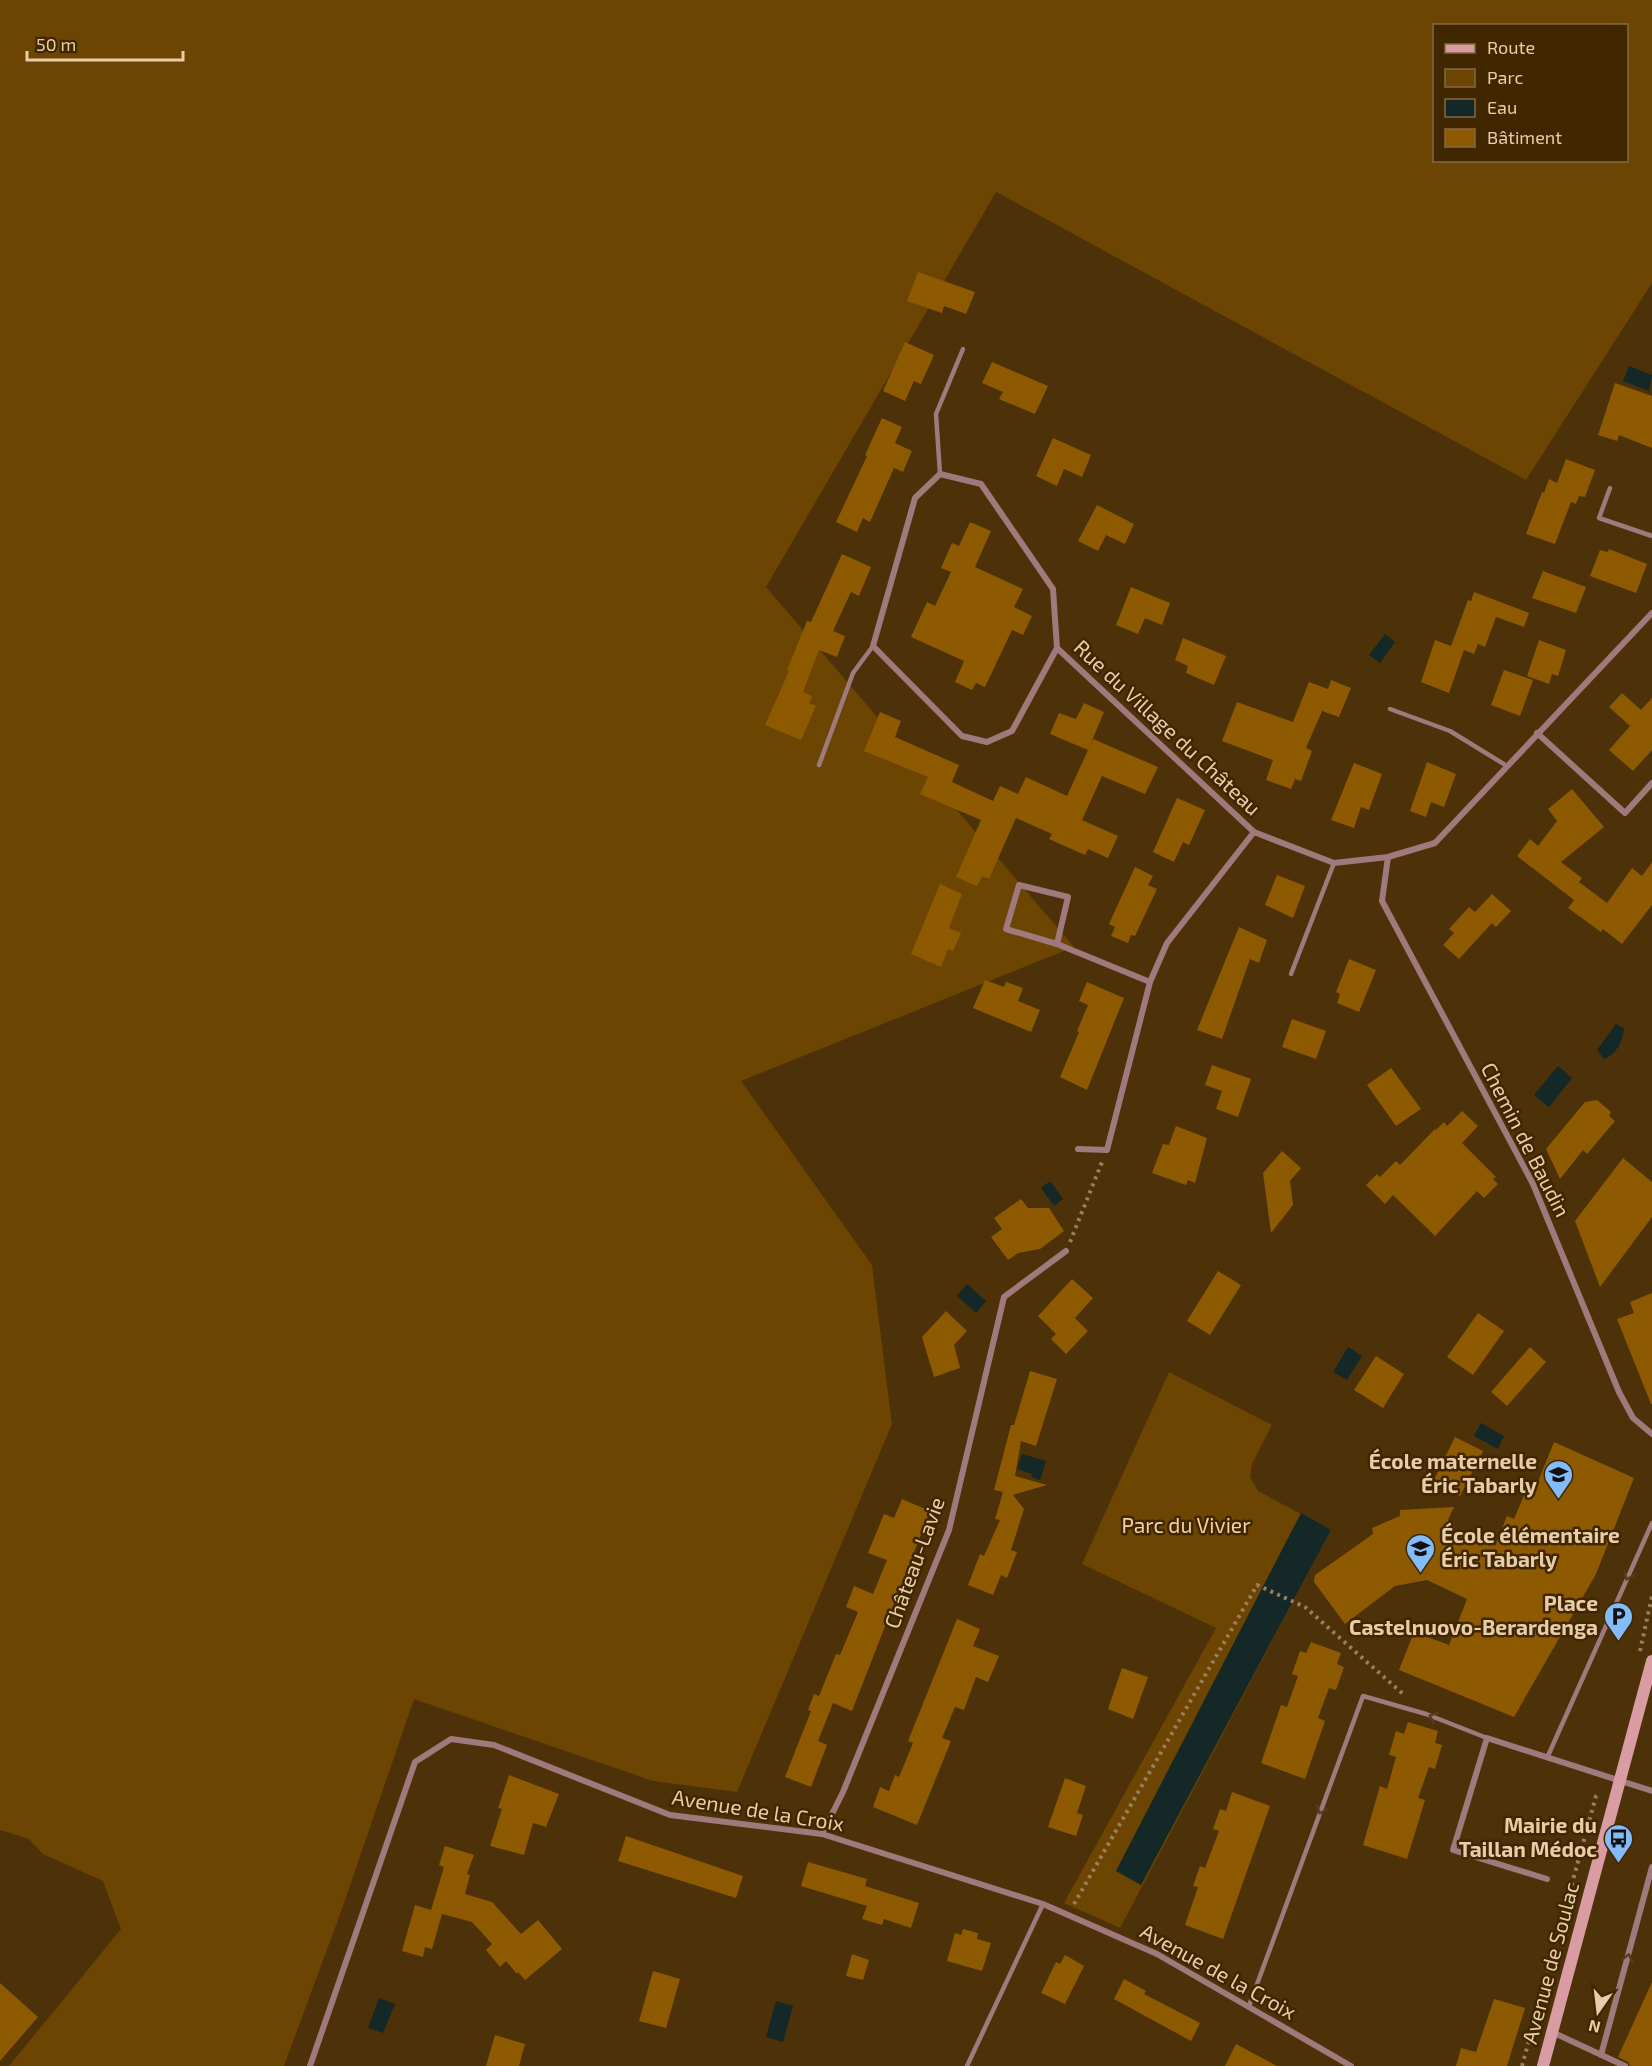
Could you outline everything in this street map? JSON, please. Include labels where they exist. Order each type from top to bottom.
[{"type":"main road","name":"Avenue de Soulac","points":[[1543,2066],[1652,1661]]},
{"type":"street","points":[[873,646],[915,498],[940,474]]},
{"type":"street","name":"Rue du Village du Château","points":[[873,646],[962,736],[987,742],[1012,731],[1057,648],[1053,589],[981,484],[940,474]]},
{"type":"street","name":"Rue du Village du Château","points":[[1057,648],[1254,832],[1334,863],[1388,857],[1435,843],[1652,613]]},
{"type":"street","points":[[1537,733],[1625,813],[1652,783]]},
{"type":"street","name":"Rue du Village du Château","points":[[1107,1150],[1150,982],[1167,943],[1254,832]]},
{"type":"street","name":"Chemin de Baudin","points":[[1388,857],[1382,901],[1533,1184],[1619,1392],[1634,1418],[1652,1434]]},
{"type":"street","points":[[1057,944],[1068,897],[1019,885],[1006,929],[1057,944],[1150,982]]},
{"type":"street","points":[[1078,1149],[1107,1150]]},
{"type":"street","name":"Château-Lavie","points":[[822,1834],[843,1792],[949,1530],[1004,1297],[1066,1251]]},
{"type":"street","points":[[1547,1879],[1453,1850],[1487,1738],[1652,1791]]},
{"type":"street","name":"Avenue de la Croix","points":[[310,2066],[415,1762],[452,1739],[494,1745],[670,1815],[822,1834],[1043,1904],[1157,1954],[1351,2066]]},
{"type":"street","points":[[1601,2055],[1652,1867]]},
{"type":"street","points":[[1552,2032],[1625,2066]]},
{"type":"lane","points":[[940,474],[936,414],[963,349]]},
{"type":"lane","points":[[1610,488],[1599,518],[1652,537]]},
{"type":"lane","points":[[819,765],[853,673],[873,646]]},
{"type":"lane","points":[[1390,710],[1450,731],[1506,766]]},
{"type":"lane","points":[[1291,974],[1334,863]]},
{"type":"lane","points":[[1547,1758],[1652,1523]]},
{"type":"lane","points":[[1249,2006],[1363,1696],[1426,1714],[1487,1738]]},
{"type":"lane","points":[[967,2066],[1043,1904]]},
{"type":"path","points":[[1066,1251],[1107,1150]]},
{"type":"path","points":[[1068,1914],[1257,1586],[1305,1607],[1426,1714]]},
{"type":"path","points":[[1522,2066],[1596,1796],[1620,1782]]},
{"type":"green space","points":[[0,0],[1652,0],[1652,283],[1526,480],[996,192],[766,587],[1074,947],[741,1081],[872,1265],[892,1424],[737,1792],[653,1781],[414,1699],[342,1909],[284,2066],[9,2066],[121,1929],[103,1881],[43,1854],[29,1839],[0,1830]]},
{"type":"green space","name":"Parc du Vivier","points":[[1169,1372],[1272,1425],[1252,1464],[1250,1477],[1258,1491],[1331,1530],[1120,1928],[1064,1903],[1216,1628],[1082,1564]]},
{"type":"water","points":[[1629,366],[1652,375],[1649,391],[1623,381]]},
{"type":"water","points":[[1385,634],[1395,642],[1380,663],[1369,655]]},
{"type":"water","points":[[1616,1024],[1624,1028],[1622,1038],[1615,1051],[1604,1059],[1597,1050]]},
{"type":"water","points":[[1558,1066],[1572,1078],[1549,1107],[1534,1095]]},
{"type":"water","points":[[1049,1182],[1063,1199],[1054,1206],[1041,1188]]},
{"type":"water","points":[[967,1284],[986,1301],[976,1313],[957,1296]]},
{"type":"water","points":[[1348,1347],[1362,1356],[1347,1380],[1333,1372]]},
{"type":"water","points":[[1481,1423],[1504,1436],[1498,1449],[1474,1436]]},
{"type":"water","points":[[1022,1454],[1046,1461],[1040,1480],[1031,1477],[1032,1474],[1017,1469]]},
{"type":"water","points":[[1301,1513],[1331,1530],[1141,1885],[1116,1871]]},
{"type":"water","points":[[379,1998],[395,2004],[383,2033],[368,2028]]},
{"type":"water","points":[[776,2001],[793,2006],[783,2042],[766,2037]]},
{"type":"building","points":[[918,272],[975,292],[966,314],[944,306],[942,313],[907,301]]},
{"type":"building","points":[[905,342],[934,355],[921,384],[914,381],[905,401],[883,391]]},
{"type":"building","points":[[992,362],[1048,386],[1035,414],[999,399],[1003,392],[982,383]]},
{"type":"building","points":[[1615,383],[1652,396],[1652,448],[1619,435],[1617,441],[1598,435]]},
{"type":"building","points":[[882,418],[902,427],[895,443],[912,451],[903,472],[894,468],[870,522],[863,518],[857,532],[836,522]]},
{"type":"building","points":[[1053,438],[1091,455],[1082,477],[1064,469],[1057,486],[1036,476]]},
{"type":"building","points":[[1566,459],[1595,470],[1585,497],[1579,496],[1576,504],[1571,502],[1555,544],[1526,534],[1542,492],[1544,493],[1549,479],[1557,483]]},
{"type":"building","points":[[1097,505],[1134,524],[1125,544],[1106,535],[1098,551],[1078,541]]},
{"type":"building","points":[[970,522],[991,531],[975,567],[1023,589],[1014,607],[1032,616],[1023,635],[1012,630],[985,687],[976,683],[972,690],[955,682],[964,661],[911,637],[927,602],[935,606],[951,572],[941,568],[952,543],[959,546]]},
{"type":"building","points":[[1609,549],[1647,564],[1636,593],[1590,576],[1600,550],[1608,552]]},
{"type":"building","points":[[842,554],[871,567],[859,596],[851,592],[833,631],[845,636],[837,657],[819,650],[803,692],[812,696],[809,703],[816,706],[801,740],[765,725],[789,671],[787,670],[807,621],[811,622]]},
{"type":"building","points":[[1543,571],[1586,587],[1576,613],[1532,598]]},
{"type":"building","points":[[1131,587],[1170,603],[1162,625],[1145,618],[1138,634],[1116,625]]},
{"type":"building","points":[[1474,592],[1529,613],[1524,627],[1496,617],[1485,647],[1478,644],[1474,654],[1464,650],[1449,693],[1421,682],[1435,640],[1451,646],[1468,600],[1471,601]]},
{"type":"building","points":[[1183,638],[1226,656],[1214,685],[1186,673],[1188,666],[1175,660]]},
{"type":"building","points":[[1539,640],[1566,650],[1558,676],[1552,674],[1549,684],[1527,676]]},
{"type":"building","points":[[1504,670],[1533,680],[1520,716],[1491,705]]},
{"type":"building","points":[[1331,680],[1351,688],[1339,717],[1322,711],[1306,748],[1312,751],[1301,781],[1295,779],[1291,789],[1266,780],[1273,760],[1222,741],[1237,702],[1293,722],[1309,682],[1328,689]]},
{"type":"building","points":[[1622,693],[1641,710],[1652,698],[1652,750],[1633,771],[1609,750],[1630,726],[1609,707]]},
{"type":"building","points":[[1084,703],[1104,712],[1088,750],[1050,734],[1059,713],[1076,719]]},
{"type":"building","points":[[880,712],[901,721],[895,737],[959,765],[952,782],[993,801],[1000,786],[1018,794],[1026,777],[1067,796],[1093,739],[1158,767],[1145,794],[1102,776],[1082,820],[1118,836],[1108,858],[1088,849],[1085,855],[1049,839],[1052,834],[1016,818],[989,879],[982,876],[977,886],[956,877],[981,820],[920,794],[928,777],[864,751]]},
{"type":"building","points":[[1427,762],[1456,774],[1444,807],[1431,802],[1426,817],[1410,811]]},
{"type":"building","points":[[1354,763],[1382,774],[1369,810],[1361,807],[1354,828],[1331,820]]},
{"type":"building","points":[[1572,789],[1604,827],[1561,862],[1582,878],[1579,882],[1607,903],[1632,868],[1642,876],[1652,862],[1652,905],[1622,944],[1603,929],[1601,932],[1568,908],[1574,900],[1517,856],[1530,839],[1538,846],[1557,821],[1548,809]]},
{"type":"building","points":[[1177,798],[1205,810],[1189,845],[1183,842],[1174,862],[1153,852]]},
{"type":"building","points":[[1135,867],[1153,876],[1148,885],[1157,889],[1135,936],[1131,935],[1128,943],[1111,936],[1115,927],[1109,924]]},
{"type":"building","points":[[1277,875],[1305,886],[1293,918],[1265,905]]},
{"type":"building","points":[[940,884],[962,894],[949,928],[961,933],[953,951],[948,949],[941,967],[911,954]]},
{"type":"building","points":[[1492,894],[1511,911],[1496,927],[1492,923],[1459,959],[1443,945],[1454,933],[1449,929],[1469,907],[1475,912]]},
{"type":"building","points":[[1239,927],[1267,940],[1259,963],[1250,959],[1222,1039],[1197,1030]]},
{"type":"building","points":[[1349,959],[1376,970],[1359,1012],[1337,1003],[1340,994],[1336,992]]},
{"type":"building","points":[[985,980],[1004,987],[1006,982],[1023,988],[1018,1001],[1040,1010],[1031,1032],[973,1008]]},
{"type":"building","points":[[1087,982],[1124,998],[1087,1090],[1060,1077],[1088,1005],[1079,1001]]},
{"type":"building","points":[[1292,1019],[1326,1031],[1316,1059],[1282,1047]]},
{"type":"building","points":[[1212,1065],[1251,1079],[1238,1117],[1216,1109],[1222,1091],[1205,1085]]},
{"type":"building","points":[[1391,1068],[1421,1109],[1396,1126],[1367,1085]]},
{"type":"building","points":[[1597,1100],[1611,1112],[1609,1116],[1615,1121],[1587,1154],[1583,1150],[1560,1179],[1546,1149],[1585,1102]]},
{"type":"building","points":[[1462,1111],[1478,1126],[1462,1143],[1496,1177],[1493,1179],[1498,1184],[1484,1198],[1477,1191],[1435,1236],[1393,1195],[1385,1204],[1366,1185],[1377,1174],[1380,1177],[1396,1161],[1400,1165],[1435,1129],[1444,1122],[1447,1126]]},
{"type":"building","points":[[1176,1126],[1207,1138],[1195,1183],[1188,1180],[1186,1185],[1152,1173],[1163,1144],[1169,1145]]},
{"type":"building","points":[[1282,1151],[1301,1168],[1290,1181],[1293,1205],[1271,1233],[1263,1173]]},
{"type":"building","points":[[1623,1158],[1652,1182],[1652,1217],[1600,1287],[1575,1221]]},
{"type":"building","points":[[1021,1199],[1028,1208],[1049,1208],[1064,1231],[1040,1249],[1018,1253],[1008,1260],[991,1237],[1002,1229],[994,1218]]},
{"type":"building","points":[[1218,1271],[1241,1285],[1210,1335],[1187,1321]]},
{"type":"building","points":[[1072,1279],[1093,1298],[1075,1318],[1088,1331],[1066,1354],[1051,1339],[1056,1334],[1038,1316]]},
{"type":"building","points":[[1652,1293],[1651,1404],[1617,1319],[1634,1313],[1630,1302]]},
{"type":"building","points":[[946,1311],[967,1331],[954,1345],[960,1368],[934,1377],[922,1337]]},
{"type":"building","points":[[1478,1313],[1504,1331],[1473,1375],[1447,1357]]},
{"type":"building","points":[[1530,1347],[1546,1362],[1507,1406],[1491,1392]]},
{"type":"building","points":[[1376,1356],[1404,1374],[1383,1408],[1354,1390]]},
{"type":"building","points":[[1030,1371],[1057,1379],[1036,1446],[1021,1441],[1015,1476],[1047,1485],[1013,1495],[1024,1509],[1011,1550],[1017,1552],[1007,1578],[1001,1575],[993,1595],[968,1585],[980,1554],[984,1556],[1000,1520],[995,1519],[1003,1492],[994,1490],[1011,1425],[1014,1425]]},
{"type":"building","points":[[1455,1437],[1483,1451],[1460,1496],[1433,1482]]},
{"type":"building","points":[[1554,1442],[1634,1478],[1596,1574],[1514,1717],[1399,1670],[1414,1632],[1449,1645],[1467,1599],[1427,1580],[1395,1586],[1345,1624],[1314,1582],[1315,1575],[1373,1534],[1372,1528],[1400,1516],[1400,1510],[1454,1507],[1448,1520],[1454,1523],[1455,1530],[1495,1546],[1507,1516],[1514,1519],[1530,1481],[1537,1484]]},
{"type":"building","points":[[902,1499],[930,1511],[852,1711],[833,1703],[818,1741],[827,1745],[811,1787],[785,1777],[811,1711],[808,1710],[814,1694],[819,1696],[836,1654],[840,1655],[858,1612],[846,1607],[854,1586],[873,1594],[887,1560],[868,1553],[884,1514],[894,1518]]},
{"type":"building","points":[[957,1619],[980,1629],[973,1646],[999,1656],[988,1682],[976,1677],[964,1710],[955,1707],[942,1738],[951,1741],[917,1825],[873,1807],[880,1787],[889,1791],[895,1775],[899,1777],[913,1743],[908,1741]]},
{"type":"building","points":[[1311,1642],[1341,1653],[1337,1664],[1344,1667],[1336,1690],[1329,1688],[1318,1718],[1325,1721],[1305,1779],[1261,1763],[1281,1705],[1287,1707],[1298,1676],[1292,1674],[1300,1651],[1306,1653]]},
{"type":"building","points":[[1122,1668],[1148,1677],[1133,1719],[1108,1709]]},
{"type":"building","points":[[1408,1722],[1438,1731],[1435,1743],[1442,1745],[1435,1769],[1429,1767],[1418,1798],[1425,1800],[1407,1859],[1363,1845],[1380,1786],[1387,1789],[1396,1757],[1389,1755],[1396,1731],[1404,1734]]},
{"type":"building","points":[[509,1775],[559,1794],[546,1827],[533,1823],[524,1855],[490,1846],[502,1809],[498,1808]]},
{"type":"building","points":[[1065,1778],[1086,1786],[1077,1813],[1083,1815],[1076,1836],[1048,1827]]},
{"type":"building","points":[[1232,1792],[1270,1806],[1223,1939],[1185,1925],[1198,1887],[1193,1886],[1200,1866],[1205,1868],[1219,1831],[1213,1829],[1220,1809],[1226,1811]]},
{"type":"building","points":[[626,1836],[743,1876],[736,1898],[618,1861]]},
{"type":"building","points":[[445,1846],[474,1855],[467,1874],[470,1875],[465,1894],[492,1902],[521,1934],[538,1920],[562,1949],[525,1980],[506,1961],[500,1967],[486,1950],[492,1944],[472,1922],[442,1914],[432,1949],[425,1947],[423,1957],[402,1951],[415,1905],[431,1910],[444,1867],[439,1865]]},
{"type":"building","points":[[808,1862],[867,1879],[865,1886],[919,1903],[911,1928],[884,1919],[882,1925],[862,1919],[867,1906],[801,1886]]},
{"type":"building","points":[[963,1929],[978,1933],[977,1939],[991,1943],[982,1971],[947,1961],[955,1933],[961,1935]]},
{"type":"building","points":[[852,1954],[869,1960],[863,1980],[846,1976]]},
{"type":"building","points":[[1065,1955],[1084,1966],[1065,2004],[1041,1993],[1056,1962],[1060,1964]]},
{"type":"building","points":[[653,1971],[680,1979],[666,2028],[639,2021]]},
{"type":"building","points":[[1124,1979],[1146,1991],[1144,1994],[1200,2023],[1191,2041],[1114,1999]]},
{"type":"building","points":[[1652,1982],[1652,2066],[1630,2066],[1628,2062],[1618,2057]]},
{"type":"building","points":[[0,1983],[38,2017],[0,2061]]},
{"type":"building","points":[[1494,1999],[1525,2008],[1507,2066],[1456,2066],[1461,2048],[1476,2052]]},
{"type":"building","points":[[495,2035],[525,2044],[519,2066],[486,2066]]},
{"type":"building","points":[[1236,2044],[1277,2066],[1225,2066]]},
{"type":"place","name":"École maternelle Éric Tabarly","points":[[1558,1500]]},
{"type":"place","name":"École élémentaire Éric Tabarly","points":[[1420,1574]]},
{"type":"place","name":"Place Castelnuovo-Berardenga","points":[[1619,1642]]},
{"type":"place","name":"Mairie du Taillan Médoc","points":[[1618,1864]]}]
